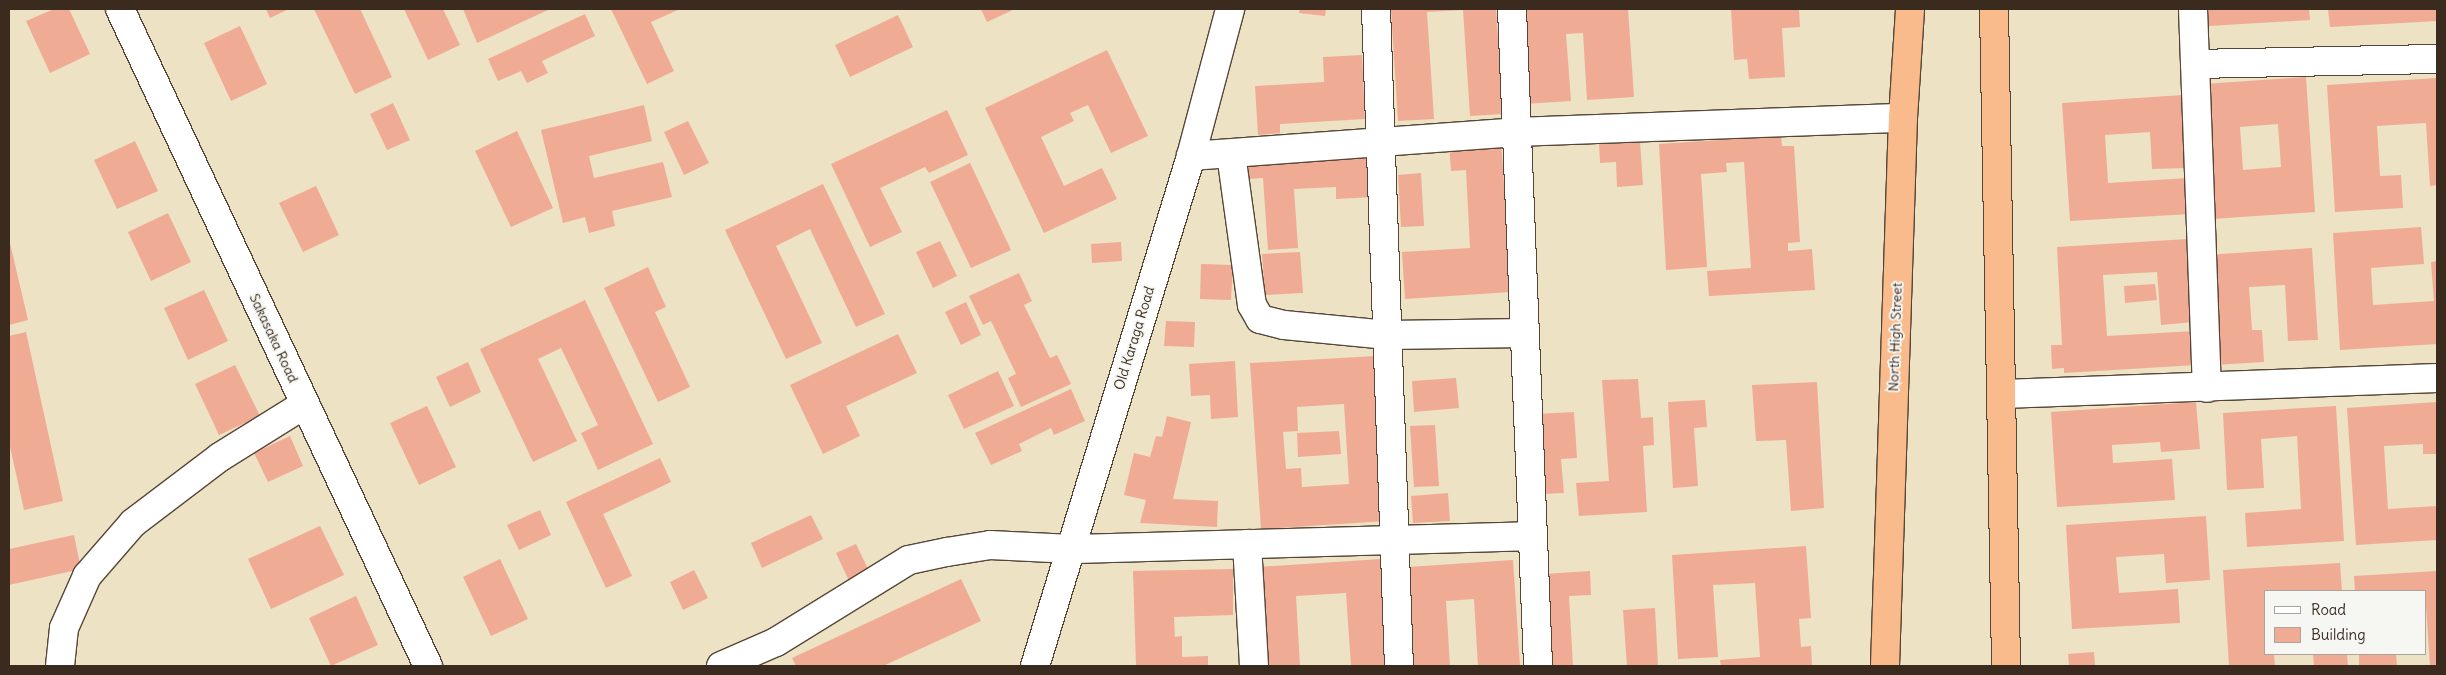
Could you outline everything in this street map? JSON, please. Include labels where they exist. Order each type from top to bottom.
[{"type":"highway","name":"North High Street","points":[[1884,666],[1902,118],[1910,9]]},
{"type":"highway","points":[[1994,9],[2003,394],[2006,666]]},
{"type":"street","name":"Old Karaga Road","points":[[1035,666],[1191,156],[1230,9]]},
{"type":"street","points":[[1376,9],[1379,140],[1396,542],[1399,666]]},
{"type":"street","points":[[1512,9],[1538,666]]},
{"type":"street","points":[[2192,9],[2207,388]]},
{"type":"street","name":"Sakasaka Road","points":[[128,11],[305,404],[428,666]]},
{"type":"street","points":[[2195,64],[2437,59]]},
{"type":"street","points":[[1191,156],[1379,140],[1516,132],[1902,118]]},
{"type":"street","points":[[1232,154],[1252,305],[1260,319],[1284,325],[1388,335],[1525,333]]},
{"type":"street","points":[[2003,394],[2207,388],[2437,378]]},
{"type":"street","points":[[60,666],[64,628],[87,576],[132,523],[220,457],[305,404]]},
{"type":"street","points":[[721,666],[776,642],[909,560],[990,545],[1072,549],[1396,542],[1532,536]]},
{"type":"street","points":[[1248,544],[1254,666]]},
{"type":"building","points":[[54,9],[69,9],[90,54],[50,73],[26,21]]},
{"type":"building","points":[[266,9],[289,9],[270,18]]},
{"type":"building","points":[[314,9],[360,9],[392,77],[355,94]]},
{"type":"building","points":[[404,9],[443,9],[460,45],[428,60]]},
{"type":"building","points":[[463,9],[550,9],[477,43]]},
{"type":"building","points":[[611,9],[680,9],[651,22],[674,71],[647,84]]},
{"type":"building","points":[[981,9],[1015,9],[987,22]]},
{"type":"building","points":[[1300,9],[1326,9],[1325,16],[1299,13]]},
{"type":"building","points":[[1391,9],[1496,9],[1503,114],[1470,116],[1463,10],[1427,12],[1434,119],[1398,121]]},
{"type":"building","points":[[1517,9],[1628,9],[1634,97],[1587,100],[1583,33],[1566,34],[1571,101],[1523,104]]},
{"type":"building","points":[[1731,9],[1799,9],[1800,27],[1782,28],[1785,77],[1749,79],[1747,59],[1734,60]]},
{"type":"building","points":[[2207,9],[2309,9],[2310,20],[2209,26]]},
{"type":"building","points":[[2328,9],[2437,9],[2437,21],[2330,27]]},
{"type":"building","points":[[585,14],[595,36],[542,61],[548,73],[527,83],[521,71],[498,81],[488,59]]},
{"type":"building","points":[[898,15],[913,47],[850,77],[835,45]]},
{"type":"building","points":[[240,26],[267,84],[231,101],[204,43]]},
{"type":"building","points":[[1107,50],[1148,136],[1111,153],[1088,105],[1070,113],[1074,121],[1041,137],[1064,186],[1102,168],[1117,199],[1044,233],[985,108]]},
{"type":"building","points":[[1362,55],[1365,119],[1280,124],[1280,133],[1258,135],[1255,86],[1324,82],[1323,57]]},
{"type":"building","points":[[2306,77],[2315,212],[2213,219],[2204,84]],"holes":[[[2278,124],[2281,167],[2243,170],[2240,127]]]},
{"type":"building","points":[[2437,78],[2437,185],[2430,186],[2426,123],[2377,126],[2380,176],[2401,175],[2403,208],[2335,212],[2327,85]]},
{"type":"building","points":[[2183,95],[2187,168],[2152,169],[2150,132],[2105,135],[2108,183],[2188,178],[2190,214],[2070,221],[2062,103]]},
{"type":"building","points":[[393,103],[410,140],[387,150],[370,114]]},
{"type":"building","points":[[644,105],[652,141],[589,156],[594,178],[663,162],[672,197],[612,211],[615,226],[589,233],[585,217],[563,223],[541,130]]},
{"type":"building","points":[[947,110],[968,155],[929,173],[925,167],[880,188],[902,232],[870,247],[831,164]]},
{"type":"building","points":[[688,121],[709,163],[684,175],[664,132]]},
{"type":"building","points":[[517,131],[553,208],[511,227],[475,151]]},
{"type":"building","points":[[1781,136],[1782,146],[1794,146],[1800,242],[1788,243],[1788,251],[1812,249],[1815,290],[1709,296],[1707,271],[1751,268],[1744,162],[1726,163],[1727,172],[1701,174],[1707,267],[1666,270],[1659,144]]},
{"type":"building","points":[[1501,139],[1511,292],[1405,299],[1402,252],[1470,248],[1466,170],[1451,171],[1449,143]]},
{"type":"building","points":[[135,141],[158,191],[117,209],[94,160]]},
{"type":"building","points":[[1640,141],[1643,185],[1617,187],[1616,162],[1600,163],[1599,143]]},
{"type":"building","points":[[1369,148],[1373,197],[1336,199],[1336,187],[1294,189],[1298,248],[1268,250],[1263,178],[1248,179],[1246,156]]},
{"type":"building","points":[[970,163],[1011,250],[971,268],[930,182]]},
{"type":"building","points":[[1421,173],[1424,226],[1401,227],[1398,175]]},
{"type":"building","points":[[823,184],[885,314],[856,327],[810,229],[776,246],[822,343],[786,359],[725,230]]},
{"type":"building","points":[[316,186],[339,235],[303,252],[279,203]]},
{"type":"building","points":[[168,213],[191,262],[151,281],[128,232]]},
{"type":"building","points":[[2421,227],[2424,264],[2371,268],[2373,305],[2434,301],[2431,262],[2437,261],[2437,344],[2340,350],[2333,233]]},
{"type":"building","points":[[9,239],[28,320],[9,325]]},
{"type":"building","points":[[2188,239],[2194,322],[2161,325],[2157,272],[2103,275],[2107,336],[2195,331],[2197,365],[2064,373],[2064,368],[2052,369],[2051,345],[2062,345],[2057,247]]},
{"type":"building","points":[[940,241],[957,276],[933,288],[916,252]]},
{"type":"building","points":[[1121,242],[1122,261],[1092,263],[1091,244]]},
{"type":"building","points":[[2312,248],[2318,340],[2288,341],[2285,285],[2249,287],[2252,330],[2262,330],[2264,362],[2213,365],[2206,255]]},
{"type":"building","points":[[1300,252],[1303,293],[1265,295],[1262,254]]},
{"type":"building","points":[[1201,264],[1233,265],[1231,300],[1200,299]]},
{"type":"building","points":[[648,267],[666,307],[655,312],[690,387],[658,402],[604,288]]},
{"type":"building","points":[[1019,273],[1032,301],[1024,305],[1050,358],[1057,355],[1071,384],[1021,407],[1008,378],[1016,374],[991,321],[983,325],[969,296]]},
{"type":"building","points":[[2155,284],[2157,300],[2125,303],[2124,286]]},
{"type":"building","points":[[204,290],[228,341],[188,360],[164,308]]},
{"type":"building","points":[[585,300],[653,444],[598,470],[581,433],[598,425],[561,348],[538,359],[577,441],[533,462],[480,349]]},
{"type":"building","points":[[966,302],[981,335],[961,345],[945,312]]},
{"type":"building","points":[[1166,321],[1195,322],[1194,347],[1164,346]]},
{"type":"building","points":[[26,332],[63,501],[24,510],[9,442],[9,336]]},
{"type":"building","points":[[898,334],[917,373],[846,406],[860,436],[823,454],[790,385]]},
{"type":"building","points":[[1376,356],[1386,521],[1261,529],[1250,363]],"holes":[[[1344,404],[1349,484],[1302,487],[1301,468],[1286,469],[1283,432],[1298,431],[1297,407]]]},
{"type":"building","points":[[1235,361],[1238,417],[1211,419],[1210,395],[1191,396],[1189,364]]},
{"type":"building","points":[[468,362],[481,392],[450,407],[436,377]]},
{"type":"building","points":[[235,365],[260,416],[219,435],[195,384]]},
{"type":"building","points":[[998,371],[1014,406],[964,429],[948,395]]},
{"type":"building","points":[[1456,378],[1459,408],[1414,412],[1412,381]]},
{"type":"building","points":[[1638,379],[1641,418],[1653,417],[1654,445],[1643,446],[1647,512],[1579,516],[1576,483],[1609,481],[1602,380]]},
{"type":"building","points":[[1817,382],[1824,508],[1791,511],[1786,440],[1756,441],[1752,385]]},
{"type":"building","points":[[1071,389],[1085,421],[1054,435],[1051,428],[1019,444],[1022,451],[991,465],[975,433]]},
{"type":"building","points":[[1705,400],[1707,427],[1694,428],[1698,486],[1673,488],[1668,402]]},
{"type":"building","points":[[2196,402],[2200,449],[2161,452],[2160,442],[2112,445],[2113,463],[2172,459],[2175,500],[2057,507],[2051,412]]},
{"type":"building","points":[[2437,402],[2437,454],[2423,454],[2423,444],[2384,446],[2388,509],[2437,506],[2437,540],[2356,545],[2347,408]]},
{"type":"building","points":[[427,406],[456,467],[419,485],[390,423]]},
{"type":"building","points":[[2336,406],[2344,541],[2247,547],[2245,513],[2301,509],[2297,436],[2261,439],[2264,488],[2227,490],[2223,413]]},
{"type":"building","points":[[1574,412],[1577,458],[1561,459],[1564,493],[1542,494],[1536,414]]},
{"type":"building","points":[[1167,416],[1191,422],[1173,499],[1218,501],[1217,527],[1140,523],[1146,500],[1124,495],[1134,453],[1150,457],[1156,436],[1162,437]]},
{"type":"building","points":[[1435,425],[1439,486],[1414,487],[1410,426]]},
{"type":"building","points":[[1339,431],[1341,454],[1298,457],[1297,433]]},
{"type":"building","points":[[290,436],[303,466],[268,482],[254,453]]},
{"type":"building","points":[[660,458],[671,482],[603,514],[632,576],[606,588],[566,502]]},
{"type":"building","points":[[1448,493],[1450,521],[1413,523],[1411,496]]},
{"type":"building","points":[[540,510],[551,535],[519,550],[507,525]]},
{"type":"building","points":[[811,515],[823,539],[762,568],[751,543]]},
{"type":"building","points":[[2206,516],[2210,580],[2166,583],[2164,554],[2116,557],[2119,593],[2178,589],[2180,623],[2072,629],[2066,525]]},
{"type":"building","points":[[320,526],[344,575],[271,609],[248,559]]},
{"type":"building","points":[[74,535],[81,569],[9,585],[9,549]]},
{"type":"building","points":[[856,544],[869,571],[849,581],[836,553]]},
{"type":"building","points":[[1806,546],[1811,618],[1799,619],[1801,647],[1811,646],[1812,666],[1721,666],[1720,660],[1760,657],[1755,583],[1713,585],[1718,657],[1678,659],[1672,555]]},
{"type":"building","points":[[500,559],[528,619],[491,636],[463,577]]},
{"type":"building","points":[[1381,559],[1388,666],[1351,666],[1346,593],[1296,596],[1300,666],[1264,666],[1258,567]]},
{"type":"building","points":[[1513,560],[1520,666],[1478,666],[1474,599],[1446,601],[1450,666],[1414,666],[1408,567]]},
{"type":"building","points":[[2340,563],[2342,590],[2264,590],[2264,655],[2274,655],[2275,666],[2229,666],[2223,570]]},
{"type":"building","points":[[1233,569],[1233,615],[1174,617],[1175,637],[1182,636],[1182,657],[1208,656],[1208,666],[1136,666],[1133,571]]},
{"type":"building","points":[[694,570],[708,598],[683,610],[670,582]]},
{"type":"building","points":[[1590,571],[1591,595],[1569,596],[1573,666],[1550,666],[1544,574]]},
{"type":"building","points":[[2437,571],[2437,666],[2430,666],[2426,590],[2355,590],[2354,576]]},
{"type":"building","points":[[961,579],[981,621],[883,666],[796,666],[792,658]]},
{"type":"building","points":[[356,596],[378,645],[331,666],[309,618]]},
{"type":"building","points":[[1655,608],[1658,666],[1627,666],[1623,610]]},
{"type":"building","points":[[2094,652],[2095,666],[2069,666],[2068,654]]},
{"type":"building","points":[[2313,655],[2347,655],[2348,666],[2314,666]]},
{"type":"building","points":[[2359,655],[2396,655],[2397,666],[2359,666]]}]
